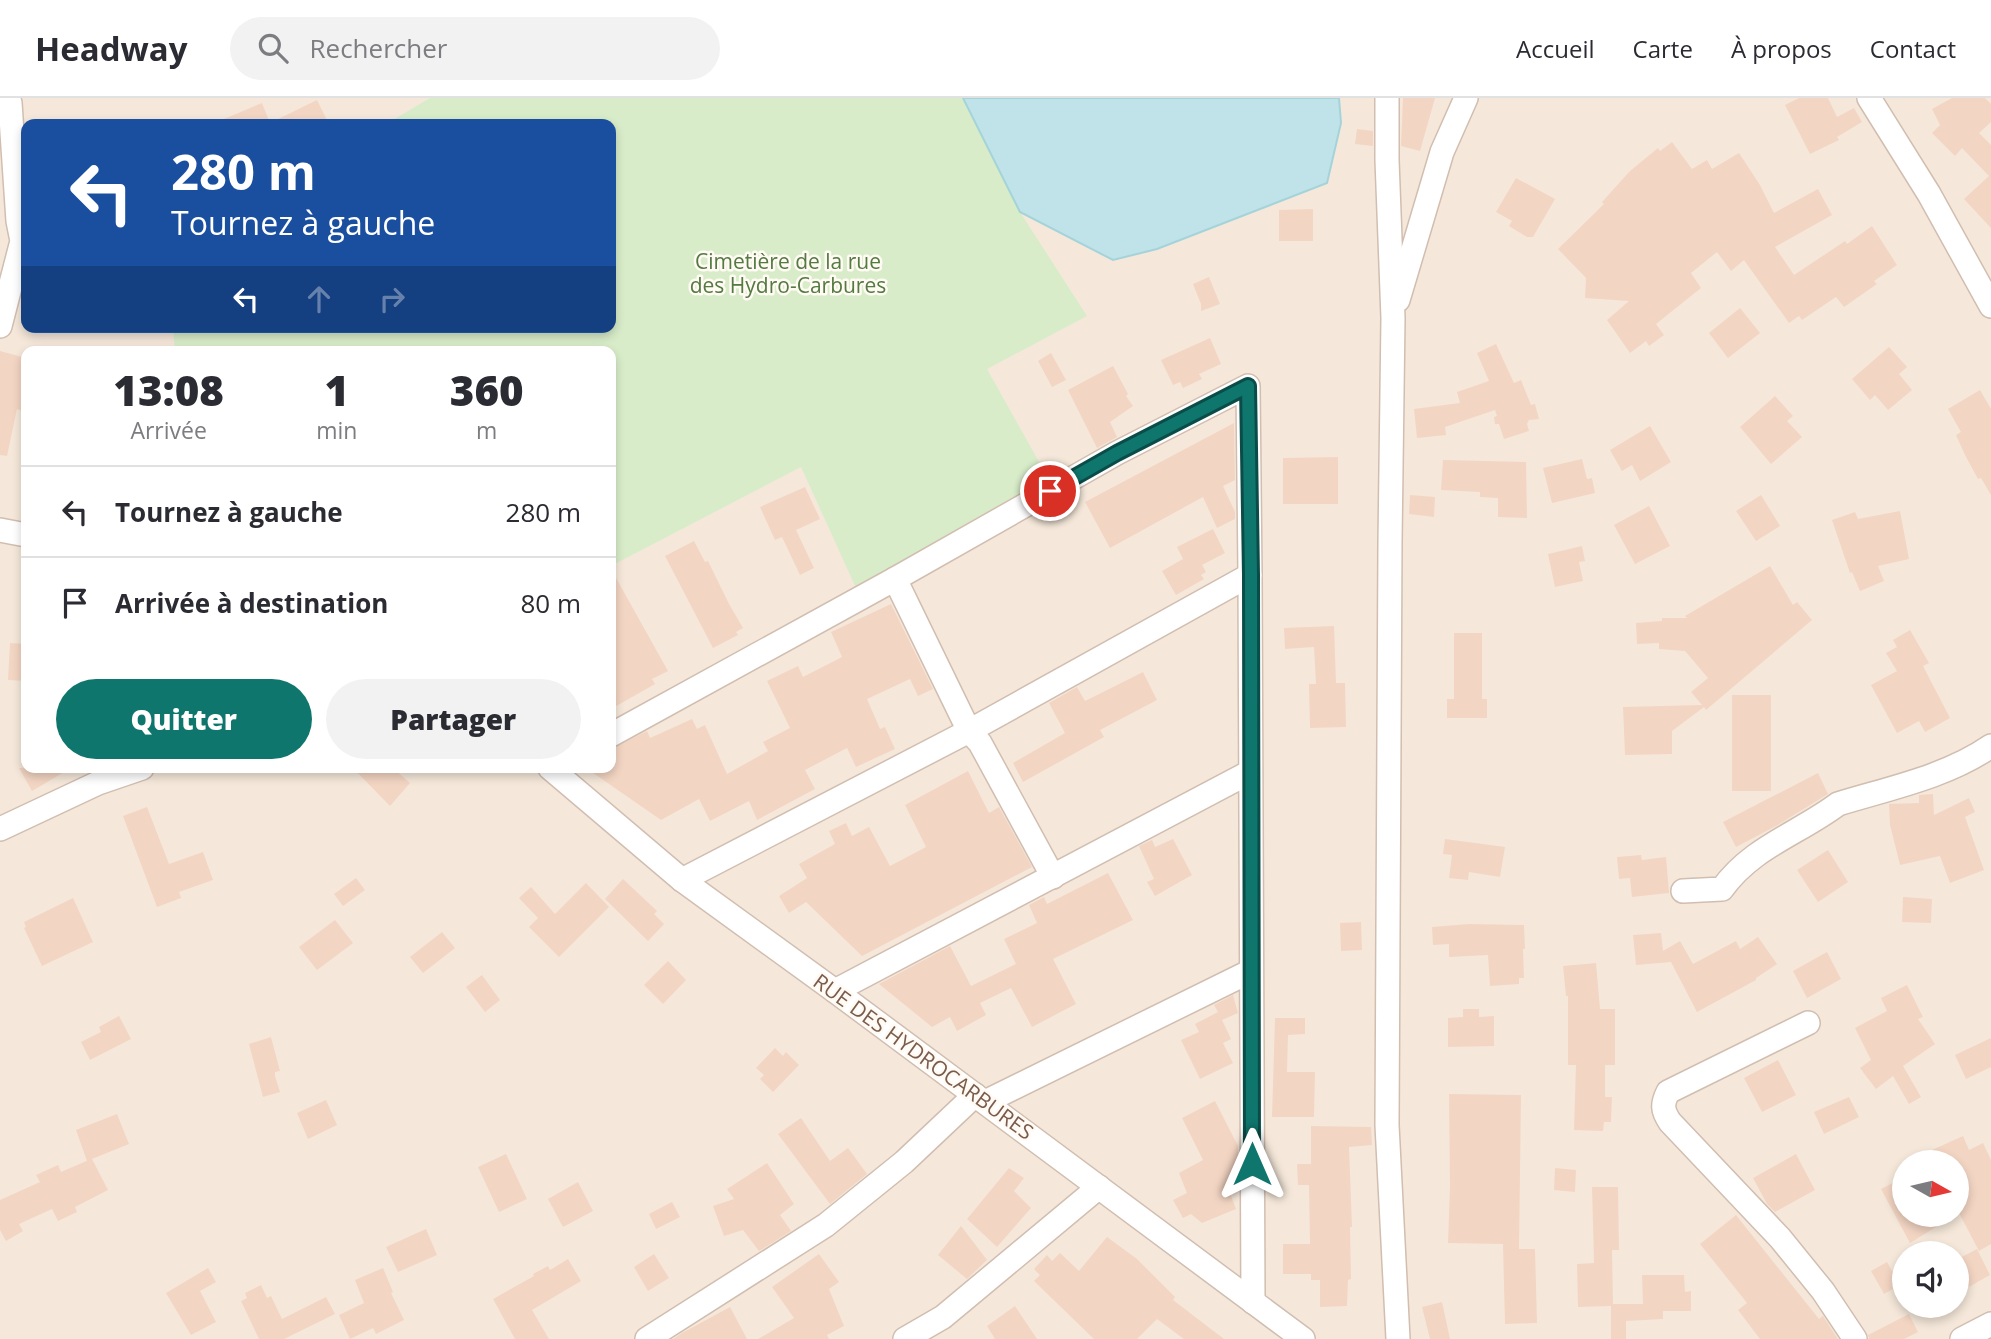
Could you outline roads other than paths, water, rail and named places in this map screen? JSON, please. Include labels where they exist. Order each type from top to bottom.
[{"type":"street","points":[[1387,98],[1393,318],[1387,1125],[1398,1339]]},
{"type":"street","points":[[1393,318],[1442,152],[1466,98]]},
{"type":"street","points":[[1869,98],[1929,194],[1991,306]]},
{"type":"street","points":[[9,102],[21,236]]},
{"type":"street","points":[[0,326],[21,245]]},
{"type":"street","points":[[616,732],[1117,453],[1248,386],[1253,1302]]},
{"type":"street","points":[[0,530],[21,534]]},
{"type":"street","points":[[682,880],[969,731],[1251,575]]},
{"type":"street","points":[[895,579],[969,731],[979,743],[1053,877]]},
{"type":"street","points":[[1683,891],[1722,889],[1733,873],[1771,843],[1838,804],[1954,767],[1991,746]]},
{"type":"street","points":[[835,991],[1250,772]]},
{"type":"street","points":[[0,829],[99,783],[128,773]]},
{"type":"street","name":"RUE DES HYDROCARBURES","points":[[556,773],[682,880],[1303,1339]]},
{"type":"street","points":[[647,1339],[826,1225],[980,1099],[1251,971]]},
{"type":"street","points":[[1808,1024],[1668,1092],[1663,1101],[1663,1111],[1670,1122],[1780,1238],[1823,1291],[1855,1339]]},
{"type":"street","points":[[905,1339],[943,1317],[1098,1187]]},
{"type":"street","points":[[1962,1339],[1991,1324]]},
{"type":"water","points":[[963,98],[1339,98],[1341,123],[1327,183],[1157,249],[1113,260],[1020,212]]},
{"type":"park label","name":"Cimetière de la rue des Hydro-Carbures","points":[[788,274]]}]
